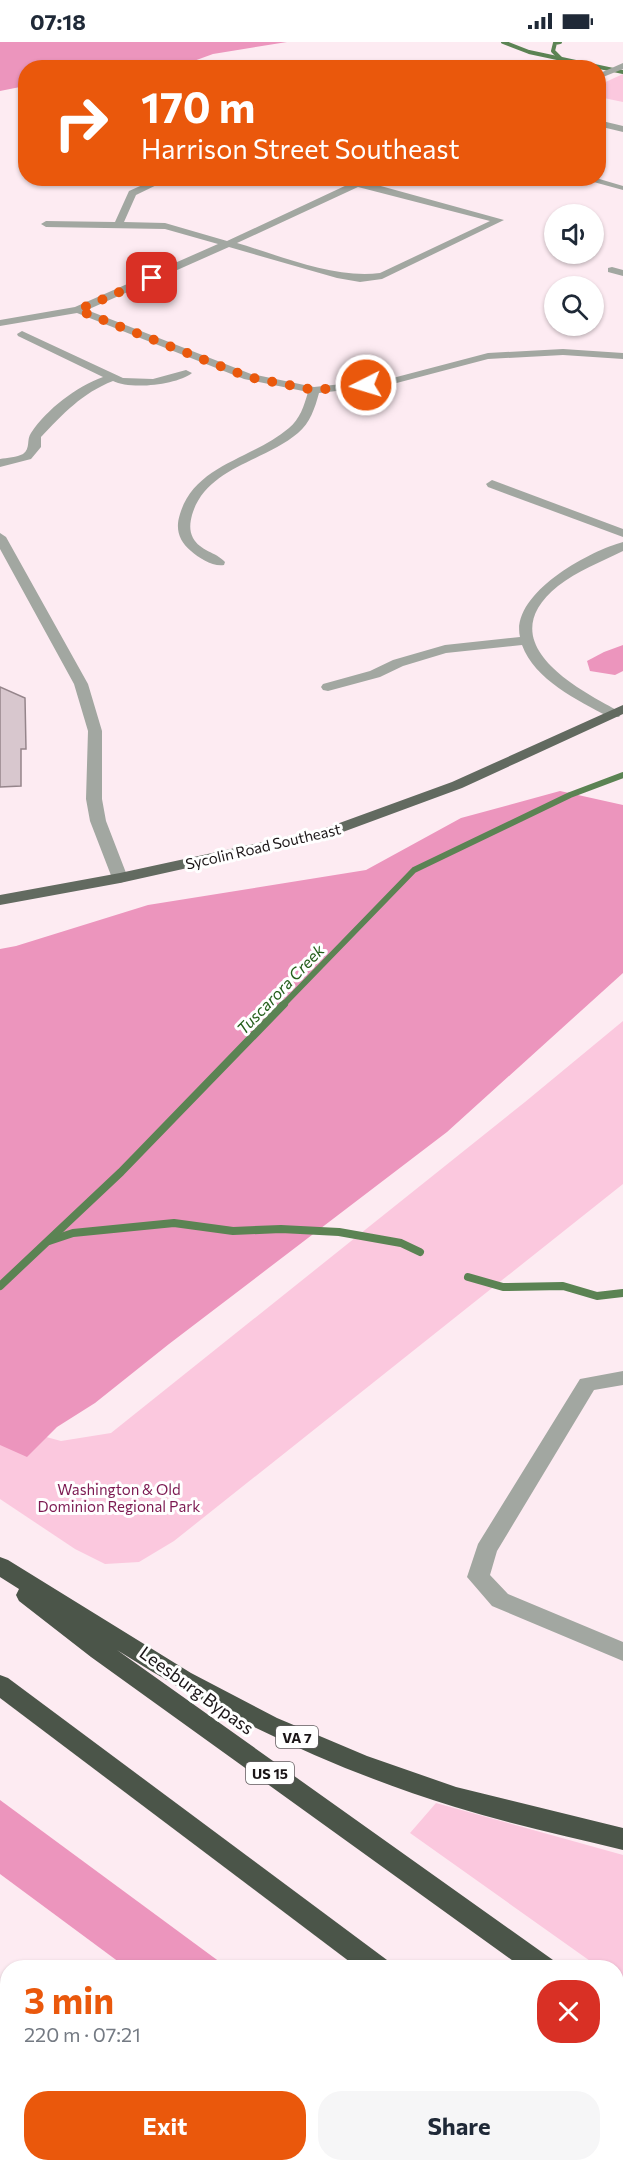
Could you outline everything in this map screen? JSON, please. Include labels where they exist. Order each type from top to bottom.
[{"type":"highway","name":"VA 7","points":[[0,1566],[183,1680],[269,1725],[359,1763],[456,1797],[623,1839]]},
{"type":"highway","name":"Leesburg Bypass","points":[[0,1574],[108,1657],[533,1960]]},
{"type":"highway","points":[[0,1685],[367,1960]]},
{"type":"main road","name":"Sycolin Road Southeast","points":[[0,900],[120,878],[337,829],[457,785],[618,712]]},
{"type":"street","points":[[606,74],[623,66]]},
{"type":"street","points":[[606,125],[623,129]]},
{"type":"street","points":[[606,184],[621,188]]},
{"type":"street","points":[[118,226],[132,193],[148,186]]},
{"type":"street","points":[[0,323],[78,310],[228,245],[353,186]]},
{"type":"street","points":[[46,224],[165,226],[337,275],[369,279],[389,274],[499,220],[365,186]]},
{"type":"street","points":[[78,310],[248,377],[314,390],[389,382],[488,356],[563,352],[623,356]]},
{"type":"street","points":[[22,334],[75,377],[91,384],[111,378]]},
{"type":"street","points":[[75,377],[153,382],[186,373]]},
{"type":"street","points":[[0,463],[19,459],[33,451],[35,436],[75,377]]},
{"type":"street","points":[[219,562],[199,553],[185,538],[183,527],[190,501],[198,489],[224,470],[293,432],[305,419],[314,390]]},
{"type":"street","points":[[492,484],[623,534]]},
{"type":"street","points":[[0,537],[61,645],[85,695],[95,731],[94,799],[106,847],[120,878]]},
{"type":"street","points":[[618,712],[566,687],[546,672],[533,657],[526,640],[526,621],[533,605],[562,577],[623,546]]},
{"type":"street","points":[[327,687],[375,674],[398,663],[446,649],[526,640]]},
{"type":"street","points":[[623,1378],[587,1384],[486,1550],[478,1577],[500,1600],[623,1652]]},
{"type":"green space","points":[[623,74],[623,102],[606,98],[606,82]]},
{"type":"green space","name":"Washington & Old Dominion Regional Park","points":[[623,1021],[623,1184],[174,1541],[139,1562],[105,1564],[75,1549],[0,1499],[0,1412],[28,1432],[61,1441],[111,1433]]},
{"type":"green space","points":[[436,1803],[623,1855],[623,1960],[589,1960],[410,1833]]},
{"type":"shaded area","points":[[0,42],[287,42],[213,54],[196,60],[18,60],[18,87],[0,91]]},
{"type":"shaded area","points":[[623,645],[623,671],[615,675],[590,671],[587,661]]},
{"type":"shaded area","points":[[560,791],[623,805],[623,973],[447,1132],[95,1403],[57,1427],[27,1457],[0,1445],[0,949],[148,905],[366,870],[461,818]]},
{"type":"shaded area","points":[[0,1800],[217,1960],[116,1960],[0,1874]]},
{"type":"building","points":[[0,687],[25,698],[26,749],[21,749],[21,786],[0,787]]},
{"type":"waterway","name":"Tuscarora Creek","points":[[503,42],[529,52],[567,60]]},
{"type":"waterway","points":[[560,42],[555,43],[553,51],[560,58]]},
{"type":"waterway","name":"Tuscarora Creek","points":[[606,68],[623,72]]},
{"type":"waterway","name":"Tuscarora Creek","points":[[283,1005],[414,870],[570,795],[623,775]]},
{"type":"waterway","name":"Tuscarora Creek","points":[[0,1286],[121,1172],[284,1004]]},
{"type":"waterway","points":[[49,1241],[73,1233],[174,1223],[233,1231],[281,1229],[339,1232],[401,1243],[420,1252]]},
{"type":"waterway","points":[[468,1277],[503,1287],[563,1286],[597,1296],[623,1293]]},
{"type":"route","points":[[152,278],[78,310],[248,377],[314,390],[366,385]]}]
